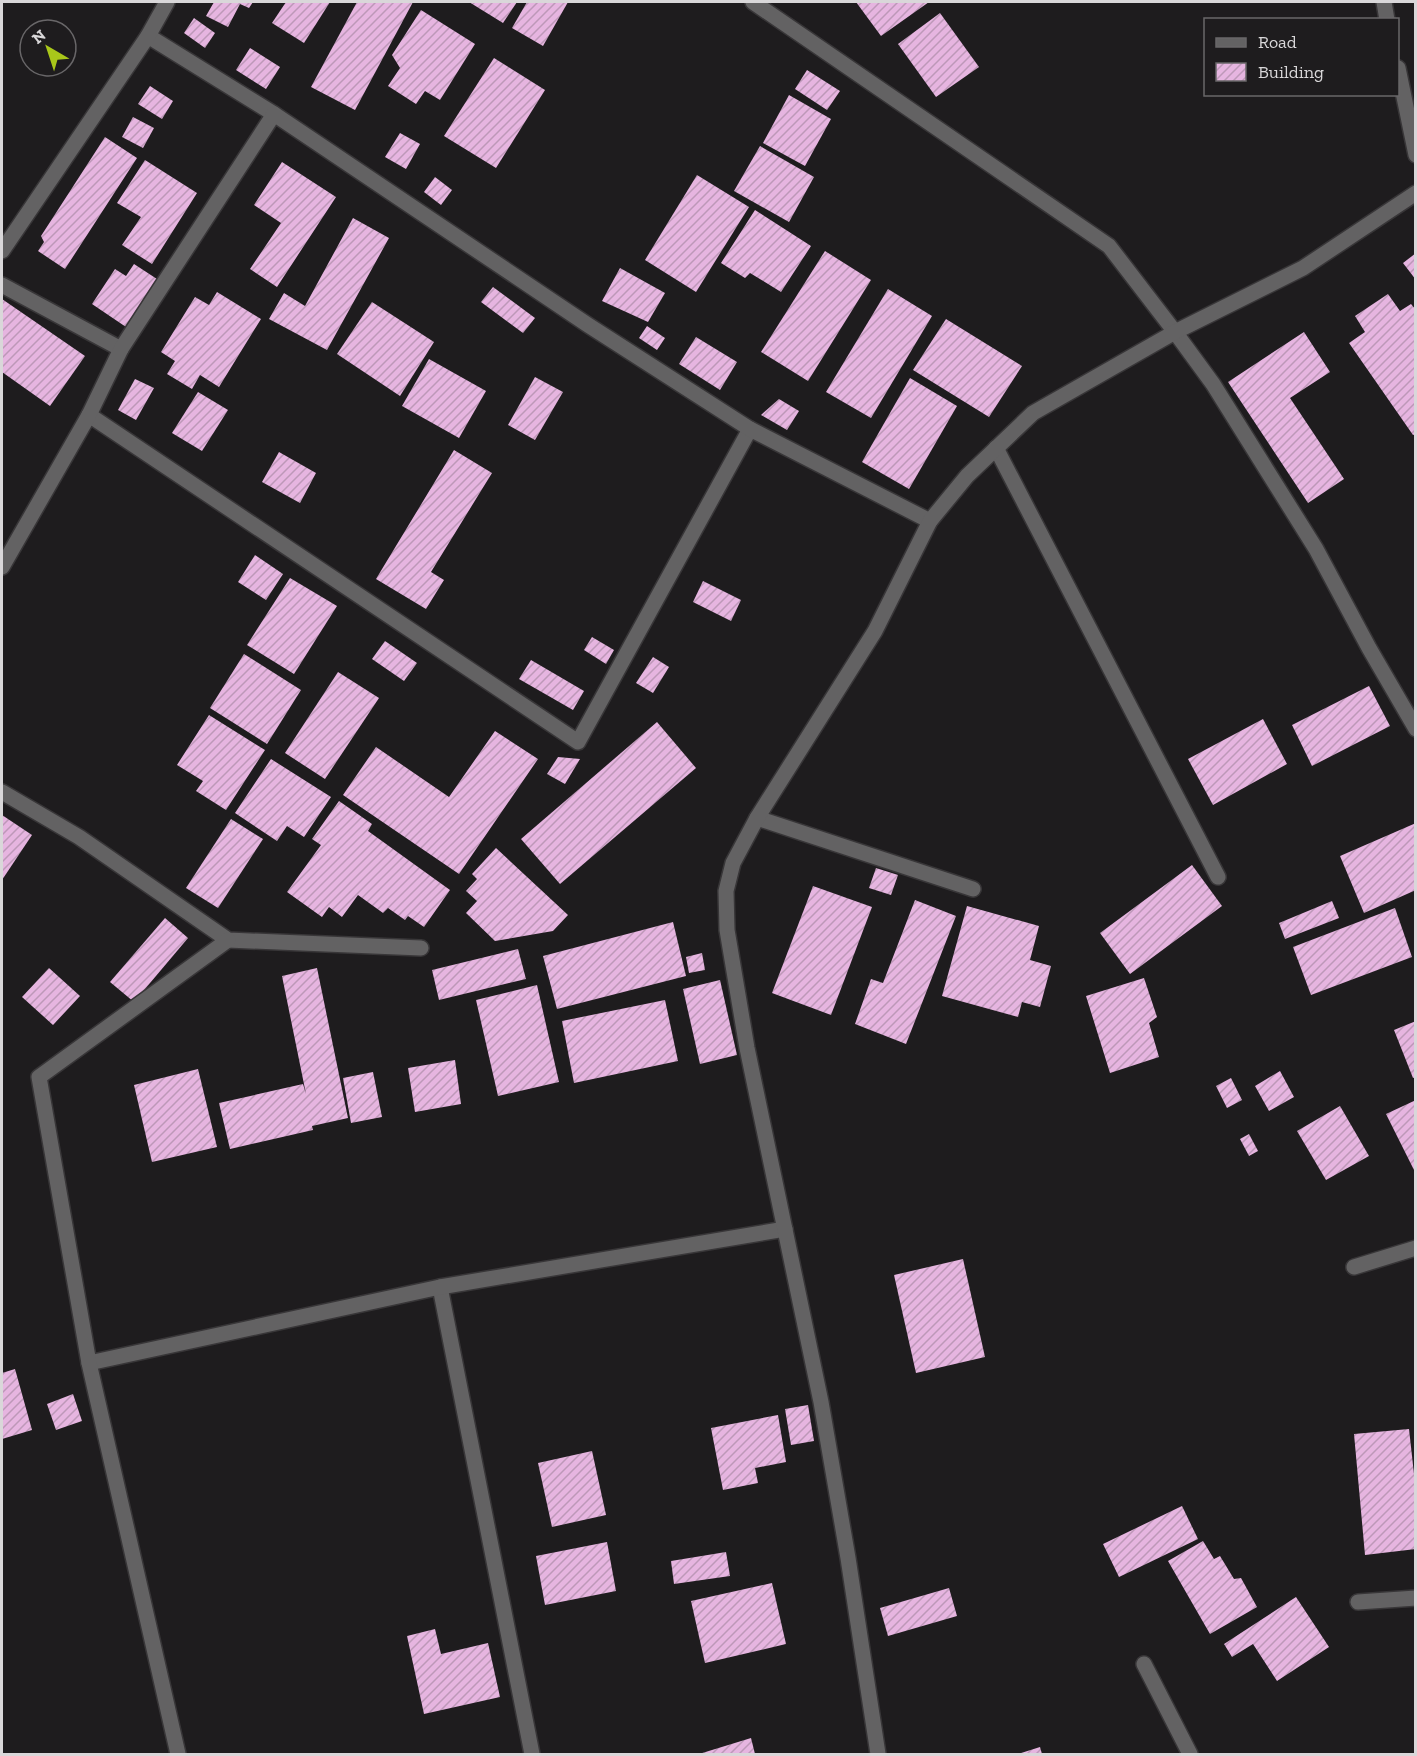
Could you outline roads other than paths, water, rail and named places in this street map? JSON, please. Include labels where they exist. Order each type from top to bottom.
[{"type":"street","points":[[2,251],[148,36],[167,2]]},
{"type":"street","points":[[1384,2],[1388,18]]},
{"type":"street","points":[[759,3],[1109,246],[1213,384],[1316,549],[1416,729]]},
{"type":"street","points":[[148,36],[274,114],[588,325],[750,429],[930,521]]},
{"type":"street","points":[[1399,73],[1416,154]]},
{"type":"street","points":[[2,567],[89,415],[121,349],[274,114]]},
{"type":"street","points":[[878,1755],[821,1402],[747,1048],[727,930],[726,891],[734,863],[757,818],[875,631],[930,521],[967,476],[1033,413],[1175,332],[1303,268],[1416,193]]},
{"type":"street","points":[[2,285],[121,349]]},
{"type":"street","points":[[89,415],[578,742],[750,429]]},
{"type":"street","points":[[996,448],[1218,877]]},
{"type":"street","points":[[2,792],[79,837],[228,940],[421,948]]},
{"type":"street","points":[[757,818],[974,889]]},
{"type":"street","points":[[178,1755],[89,1363],[39,1077],[228,940]]},
{"type":"street","points":[[89,1363],[440,1287],[785,1229]]},
{"type":"street","points":[[1354,1267],[1416,1248]]},
{"type":"street","points":[[440,1287],[532,1755]]},
{"type":"street","points":[[1358,1602],[1416,1598]]},
{"type":"street","points":[[1144,1664],[1190,1755]]}]
